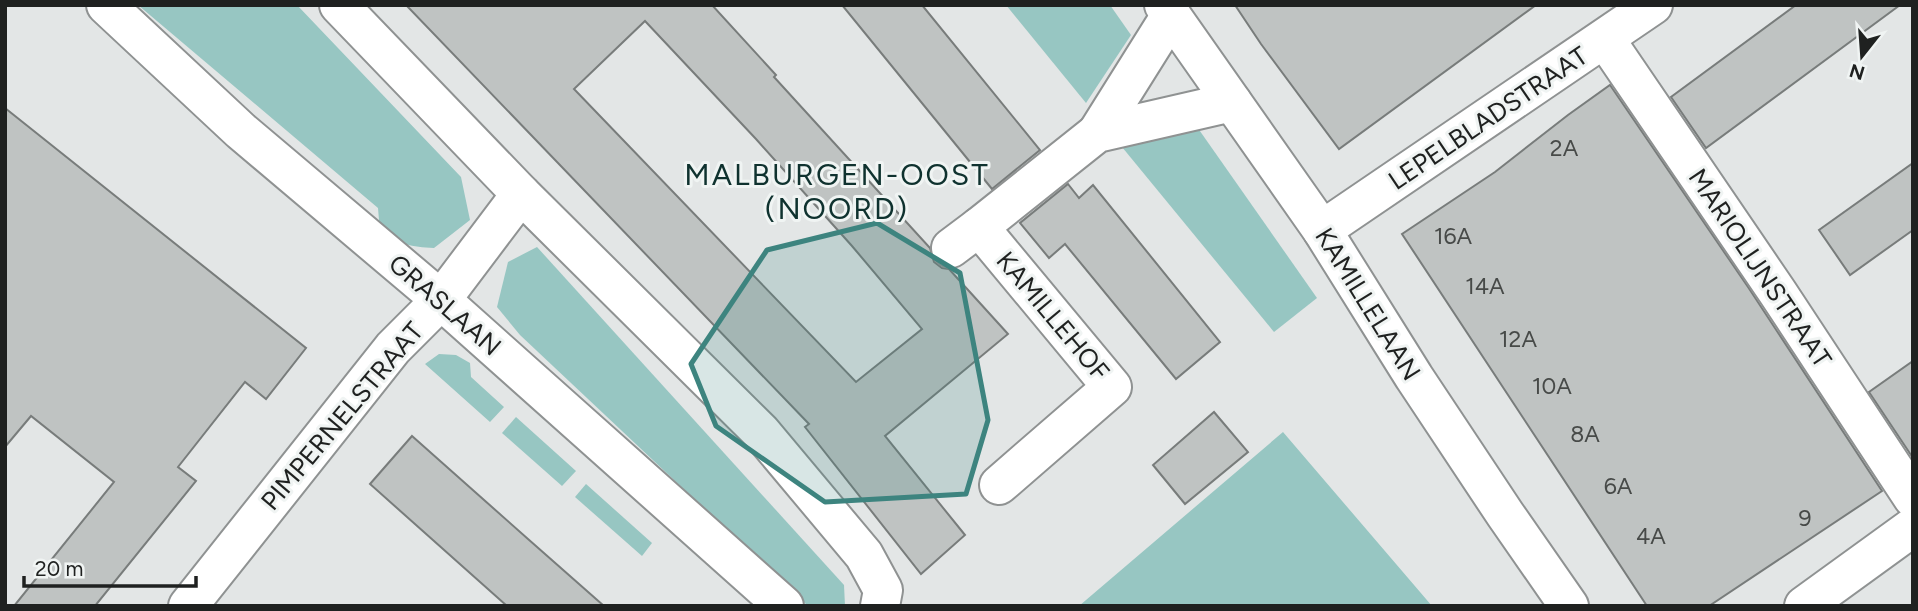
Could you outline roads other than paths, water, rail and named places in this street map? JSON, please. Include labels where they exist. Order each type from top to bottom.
[{"type":"street","name":"GRASLAAN","points":[[106,5],[241,131],[441,300],[784,606]]},
{"type":"street","points":[[339,5],[521,194],[761,432],[864,555],[883,590],[880,606]]},
{"type":"street","name":"LEPELBLADSTRAAT","points":[[1322,230],[1653,5]]},
{"type":"street","name":"KAMILLELAAN","points":[[1167,10],[1322,230],[1414,377],[1569,606]]},
{"type":"street","name":"KAMILLEHOF","points":[[999,485],[1112,387],[965,238],[1097,133],[1167,10]]},
{"type":"street","name":"MARIOLIJNSTRAAT","points":[[1605,39],[1778,293],[1913,498]]},
{"type":"street","name":"KAMILLEHOF","points":[[1097,133],[1233,102]]},
{"type":"street","name":"PIMPERNELSTRAAT","points":[[188,606],[393,348],[441,300],[521,194]]},
{"type":"street","points":[[1804,606],[1913,527]]},
{"type":"district","name":"MALBURGEN-OOST (NOORD)","points":[[837,192]]}]
